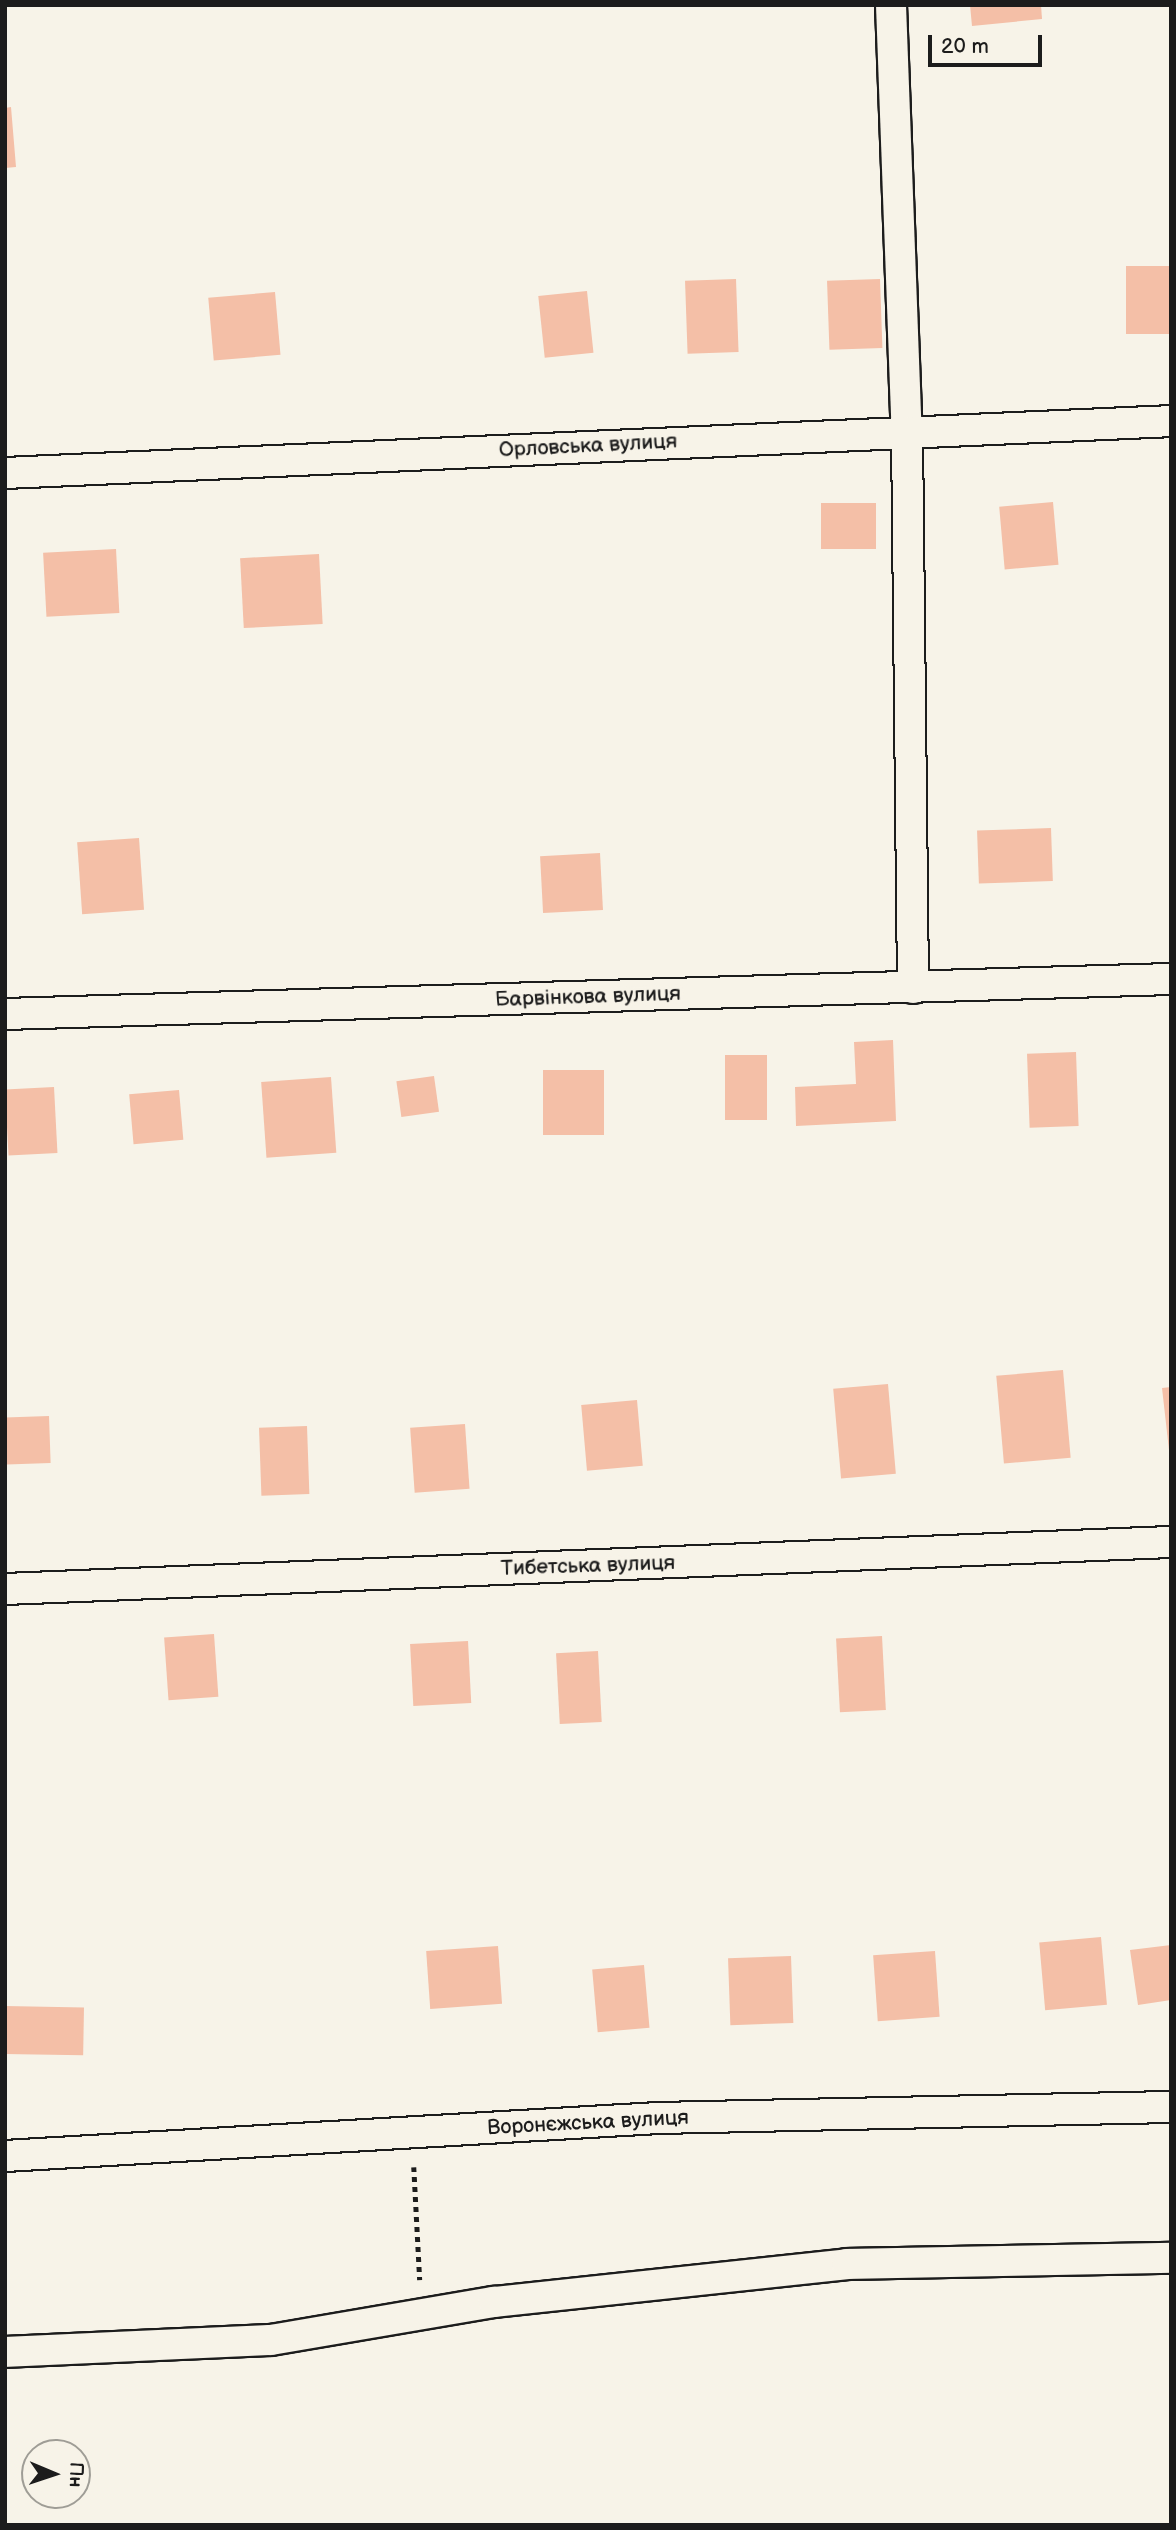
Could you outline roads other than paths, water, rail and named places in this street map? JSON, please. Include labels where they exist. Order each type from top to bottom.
[{"type":"street","points":[[891,5],[907,432],[913,988]]},
{"type":"street","name":"Орловська вулиця","points":[[5,473],[1171,421]]},
{"type":"street","name":"Барвінкова вулиця","points":[[5,1014],[1171,979]]},
{"type":"street","name":"Тибетська вулиця","points":[[5,1590],[1171,1542]]},
{"type":"street","name":"Воронєжська вулиця","points":[[5,2157],[658,2118],[1171,2107]]},
{"type":"street","points":[[5,2352],[271,2340],[421,2314],[847,2264],[1171,2258]]}]
